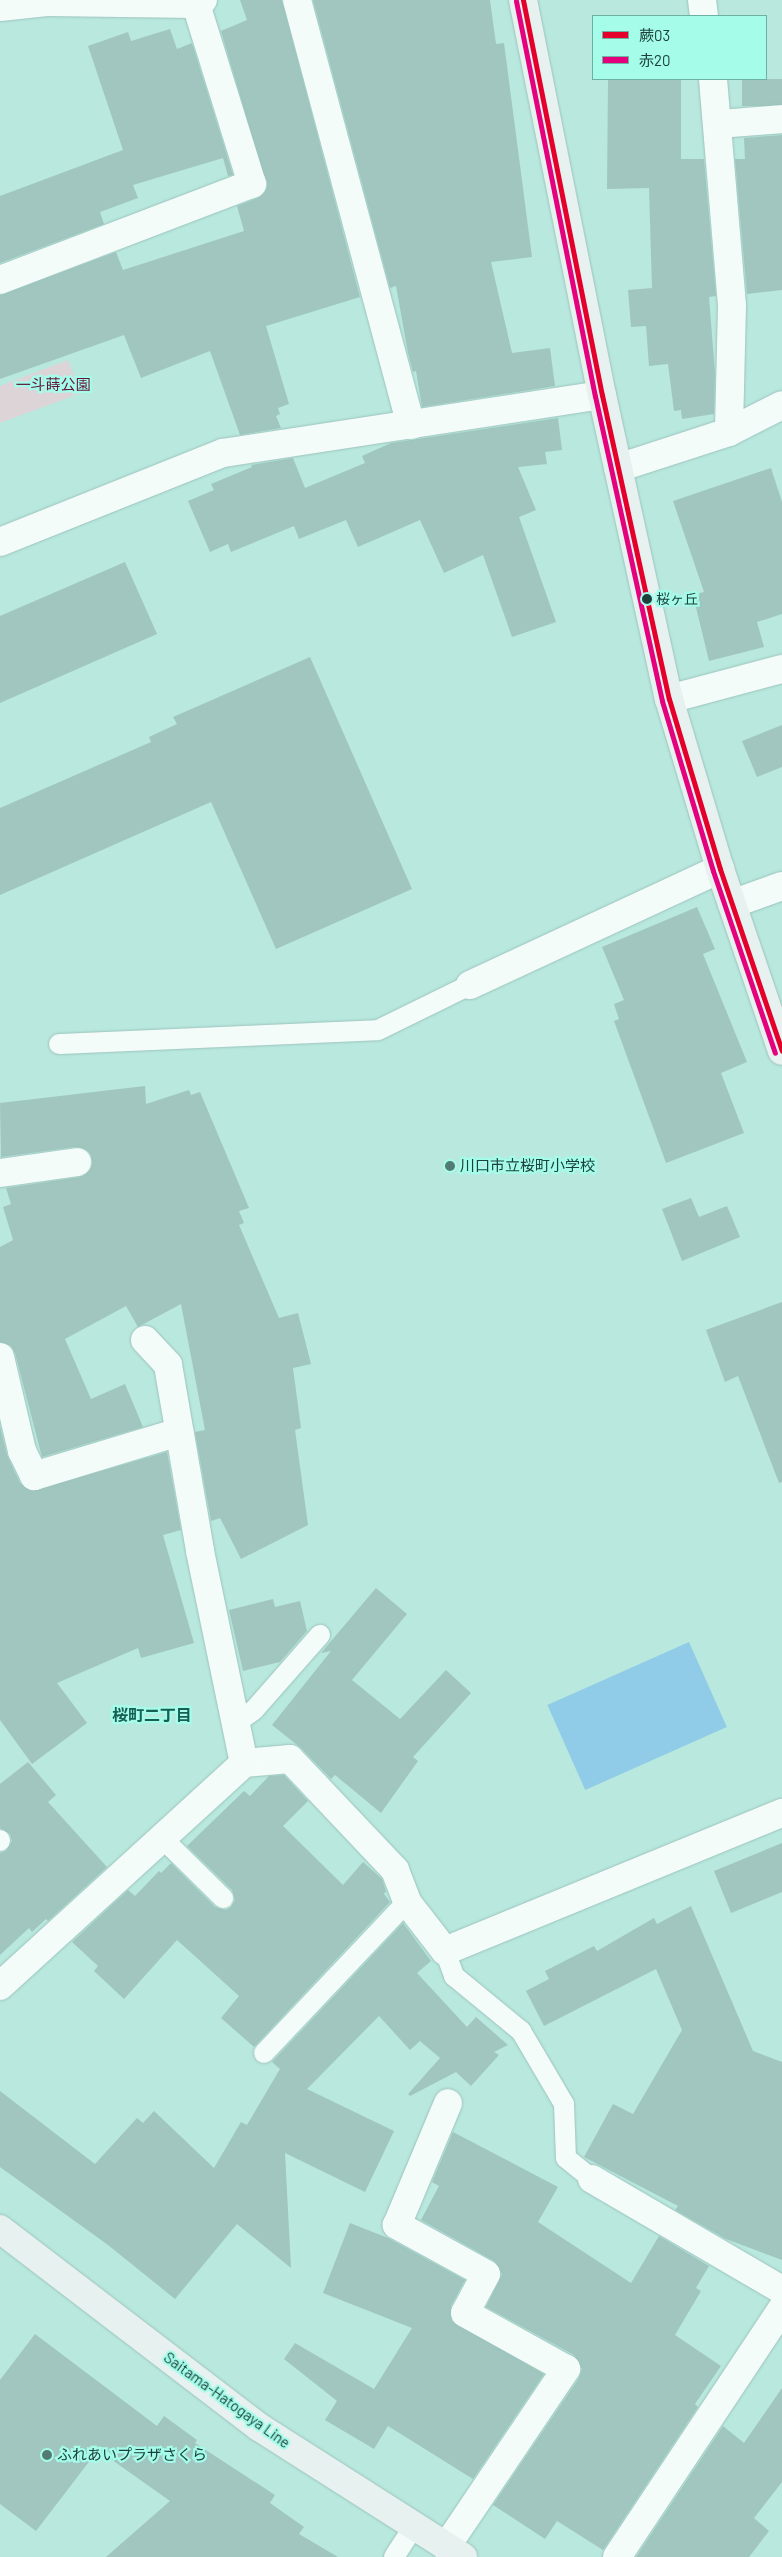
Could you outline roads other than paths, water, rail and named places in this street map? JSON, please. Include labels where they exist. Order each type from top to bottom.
[{"type":"main road","points":[[523,0],[602,395],[669,699],[720,869],[782,1051]]},
{"type":"main road","name":"Saitama-Hatogaya Line","points":[[0,2229],[259,2427],[455,2552]]},
{"type":"street","points":[[298,0],[411,425]]},
{"type":"street","points":[[702,0],[704,15]]},
{"type":"street","points":[[0,7],[47,2],[200,2],[252,184],[0,280]]},
{"type":"street","points":[[713,80],[719,124],[732,306],[730,432]]},
{"type":"street","points":[[719,124],[782,119]]},
{"type":"street","points":[[0,542],[223,454],[602,395]]},
{"type":"street","points":[[618,468],[730,432],[782,405]]},
{"type":"street","points":[[669,699],[782,669]]},
{"type":"street","points":[[470,985],[720,869]]},
{"type":"street","points":[[732,904],[782,886]]},
{"type":"street","points":[[0,1173],[77,1162]]},
{"type":"street","points":[[145,1340],[168,1365],[179,1432],[244,1763]]},
{"type":"street","points":[[0,1357],[22,1451],[34,1476],[179,1432]]},
{"type":"street","points":[[0,1986],[244,1763],[290,1759],[395,1870],[407,1902],[445,1951],[782,1813]]},
{"type":"street","points":[[448,2103],[397,2225],[486,2274],[465,2313],[566,2369],[455,2552]]},
{"type":"street","points":[[592,2179],[782,2290]]},
{"type":"street","points":[[617,2557],[782,2309]]},
{"type":"lane","points":[[58,1044],[378,1030],[470,985]]},
{"type":"lane","points":[[236,1723],[254,1710],[320,1635]]},
{"type":"lane","points":[[162,1838],[223,1898]]},
{"type":"lane","points":[[264,2053],[407,1902]]},
{"type":"lane","points":[[445,1951],[454,1976],[521,2031],[564,2104],[566,2158],[592,2179]]},
{"type":"lane","points":[[394,2557],[414,2526]]},
{"type":"water","points":[[689,1642],[727,1727],[585,1790],[547,1705]]},
{"type":"place","name":"桜ヶ丘","points":[[647,599]]},
{"type":"place","name":"川口市立桜町小学校","points":[[450,1166]]},
{"type":"place","name":"ふれあいプラザさくら","points":[[47,2455]]},
{"type":"district","name":"桜町二丁目","points":[[152,1715]]},
{"type":"park label","name":"一斗蒔公園","points":[[53,385]]}]
